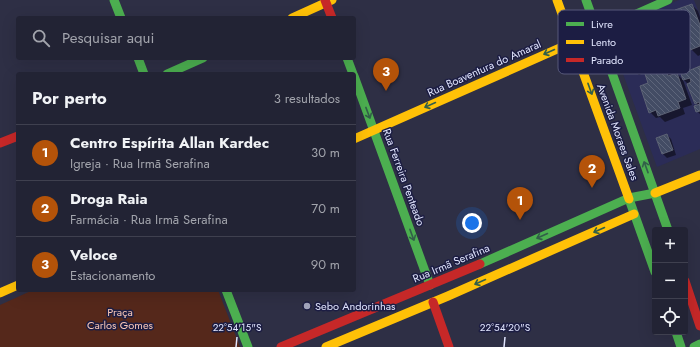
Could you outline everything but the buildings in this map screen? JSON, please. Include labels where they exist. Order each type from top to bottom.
[{"type":"main road","points":[[114,0],[120,16]]},
{"type":"main road","name":"Avenida Moraes Sales","points":[[557,0],[561,10]]},
{"type":"main road","name":"Avenida Moraes Sales","points":[[586,0],[590,10]]},
{"type":"main road","name":"Rua Boaventura do Amaral","points":[[645,10],[668,0]]},
{"type":"main road","points":[[296,16],[328,1],[332,16]]},
{"type":"main road","name":"Rua Boaventura do Amaral","points":[[356,138],[558,48]]},
{"type":"main road","points":[[139,60],[143,72]]},
{"type":"main road","points":[[172,72],[198,60]]},
{"type":"main road","name":"Rua Ferreira Penteado","points":[[348,60],[353,72]]},
{"type":"main road","name":"Avenida Moraes Sales","points":[[584,74],[652,264]]},
{"type":"main road","name":"Avenida Moraes Sales","points":[[613,74],[667,227]]},
{"type":"main road","name":"Rua Ferreira Penteado","points":[[356,80],[430,285]]},
{"type":"main road","points":[[0,143],[16,137]]},
{"type":"main road","points":[[655,193],[700,175]]},
{"type":"main road","name":"Rua Irmã Serafina","points":[[281,347],[430,285],[629,198],[655,193]]},
{"type":"main road","points":[[326,347],[634,214]]},
{"type":"main road","points":[[0,293],[16,286]]},
{"type":"main road","points":[[688,290],[700,326]]},
{"type":"main road","points":[[227,292],[248,347]]},
{"type":"main road","points":[[433,302],[449,347]]},
{"type":"main road","points":[[677,335],[681,347]]},
{"type":"main road","points":[[694,347],[700,344]]},
{"type":"shaded area","points":[[679,0],[694,0],[700,15],[700,149],[657,167],[623,74],[690,74],[690,10],[655,10]]},
{"type":"green space","name":"Praça Carlos Gomes","points":[[29,292],[219,292],[240,347],[0,347],[0,305]]},
{"type":"traffic: fast","points":[[114,0],[120,16]]},
{"type":"traffic: fast","points":[[586,0],[590,10]]},
{"type":"traffic: fast","points":[[645,10],[668,0]]},
{"type":"traffic: fast","points":[[139,60],[143,72]]},
{"type":"traffic: fast","points":[[172,72],[198,60]]},
{"type":"traffic: fast","points":[[348,60],[352,72]]},
{"type":"traffic: fast","points":[[612,74],[667,227]]},
{"type":"traffic: fast","points":[[356,82],[430,285]]},
{"type":"traffic: fast","points":[[480,264],[629,198],[655,193]]},
{"type":"traffic: fast","points":[[629,199],[652,264]]},
{"type":"traffic: fast","points":[[227,292],[248,347]]},
{"type":"traffic: fast","points":[[677,335],[681,347]]},
{"type":"traffic: fast","points":[[694,347],[700,344]]},
{"type":"traffic: slow","points":[[296,16],[332,0]]},
{"type":"traffic: slow","points":[[557,0],[561,10]]},
{"type":"traffic: slow","points":[[356,138],[558,49]]},
{"type":"traffic: slow","points":[[584,74],[629,199]]},
{"type":"traffic: slow","points":[[655,193],[700,175]]},
{"type":"traffic: slow","points":[[326,347],[448,296],[634,214]]},
{"type":"traffic: slow","points":[[0,293],[16,286]]},
{"type":"traffic: jam","points":[[325,0],[331,16]]},
{"type":"traffic: jam","points":[[0,143],[16,137]]},
{"type":"traffic: jam","points":[[281,347],[480,264]]},
{"type":"traffic: jam","points":[[688,290],[700,326]]},
{"type":"traffic: jam","points":[[433,302],[449,347]]},
{"type":"place","name":"Veloce","points":[[386,91]]},
{"type":"place","name":"Droga Raia","points":[[592,188]]},
{"type":"place","name":"Centro Espírita Allan Kardec","points":[[520,220]]},
{"type":"place","name":"Sebo Andorinhas","points":[[307,306]]}]
